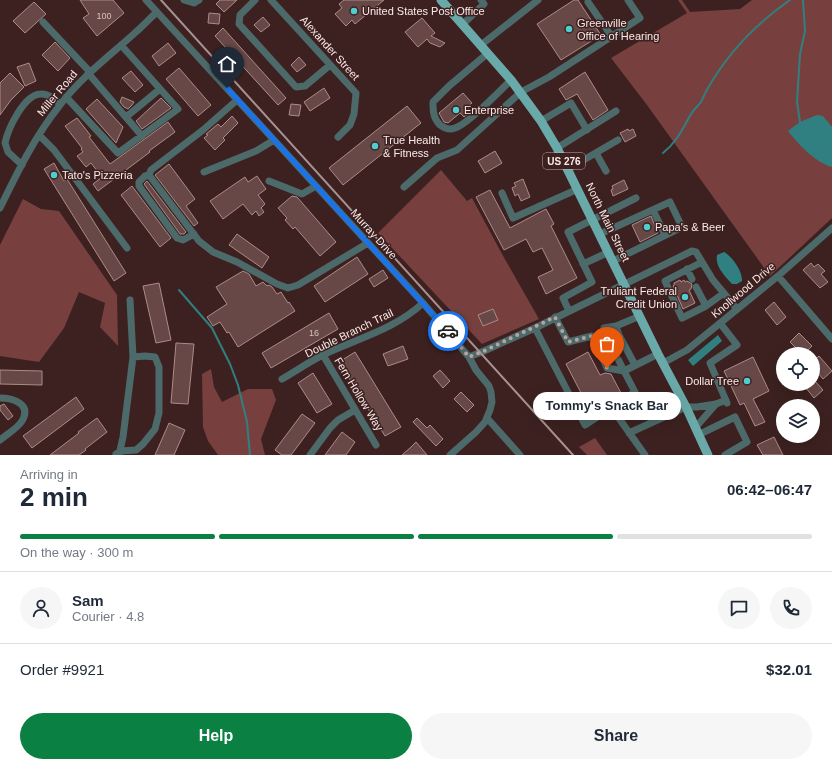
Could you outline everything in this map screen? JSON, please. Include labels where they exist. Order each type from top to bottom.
[{"type":"main road","name":"North Main Street","points":[[441,0],[512,80],[541,121],[557,148],[658,354],[686,407],[708,455]]},
{"type":"street","name":"Murray Drive","points":[[146,0],[423,303],[469,357],[476,370],[489,386],[491,392],[492,402],[487,418]]},
{"type":"street","points":[[184,0],[194,3],[199,0]]},
{"type":"street","points":[[255,0],[240,15],[239,24],[278,70],[296,87],[305,86],[330,66]]},
{"type":"street","name":"Alexander Street","points":[[271,0],[356,93],[354,114],[350,125],[338,137]]},
{"type":"street","points":[[463,24],[484,4],[481,0]]},
{"type":"street","points":[[481,45],[538,0]]},
{"type":"street","points":[[404,187],[438,158],[457,150],[521,92],[549,77],[640,18],[628,0]]},
{"type":"street","points":[[588,2],[612,37]]},
{"type":"street","name":"Miller Road","points":[[1,205],[39,135],[60,104],[89,72],[157,12]]},
{"type":"street","points":[[43,22],[89,72],[142,136]]},
{"type":"street","points":[[66,97],[118,153],[178,109],[121,45]]},
{"type":"street","points":[[488,53],[449,86],[433,102],[436,120],[448,129],[455,128],[477,112],[512,80]]},
{"type":"street","points":[[126,117],[160,89]]},
{"type":"street","points":[[22,165],[8,152],[5,143],[12,124],[31,97],[41,94],[51,97],[60,104]]},
{"type":"street","points":[[194,234],[183,240],[177,238],[139,186],[139,182],[145,176],[149,175],[151,170],[203,130],[237,100]]},
{"type":"street","points":[[541,121],[571,103],[587,130]]},
{"type":"street","points":[[557,148],[616,111]]},
{"type":"street","points":[[39,135],[54,150],[127,248]]},
{"type":"street","points":[[204,172],[256,151],[274,140]]},
{"type":"street","points":[[568,169],[618,140]]},
{"type":"street","points":[[596,153],[606,171]]},
{"type":"street","points":[[149,175],[199,241],[212,252],[237,262],[277,284],[288,288],[298,285],[368,243]]},
{"type":"street","points":[[269,181],[302,194],[316,186]]},
{"type":"street","points":[[502,193],[513,218],[578,189]]},
{"type":"street","points":[[568,311],[563,298],[592,282],[568,232],[636,198]]},
{"type":"street","points":[[600,234],[670,202],[682,227],[613,261]]},
{"type":"street","points":[[653,210],[665,235]]},
{"type":"street","name":"Knollwood Drive","points":[[663,363],[687,350],[778,276],[832,228]]},
{"type":"street","points":[[469,357],[535,328],[692,251],[696,252],[713,280],[737,309]]},
{"type":"street","points":[[583,264],[609,252]]},
{"type":"street","points":[[702,262],[664,281],[682,318],[706,306],[724,293]]},
{"type":"street","points":[[687,269],[692,279]]},
{"type":"street","points":[[778,276],[832,339]]},
{"type":"street","points":[[696,287],[706,306]]},
{"type":"street","points":[[117,454],[123,437],[133,357],[130,300]]},
{"type":"street","name":"Double Branch Trail","points":[[282,379],[322,355],[389,327],[411,314],[423,303]]},
{"type":"street","points":[[605,330],[640,316]]},
{"type":"street","points":[[555,317],[568,342],[596,334],[597,346],[607,368],[624,370],[658,354]]},
{"type":"street","points":[[629,433],[686,407],[696,407],[727,401],[710,363],[737,345],[720,323]]},
{"type":"street","points":[[616,326],[619,335],[635,365]]},
{"type":"street","points":[[535,328],[585,425],[635,392],[619,361]]},
{"type":"street","points":[[597,346],[610,342],[619,335]]},
{"type":"street","name":"Fern Hollow Way","points":[[322,355],[376,445]]},
{"type":"street","points":[[117,454],[136,450],[143,444],[155,429],[159,413],[159,367],[155,357],[133,357]]},
{"type":"street","points":[[0,398],[8,398],[18,401],[22,406],[24,413],[21,423],[0,440]]},
{"type":"street","points":[[696,431],[716,404]]},
{"type":"street","points":[[611,407],[645,455]]},
{"type":"street","points":[[310,455],[330,428],[338,420],[355,410]]},
{"type":"street","points":[[696,431],[735,416],[747,442],[726,455]]},
{"type":"street","points":[[450,455],[476,432],[487,418],[520,455]]},
{"type":"shaded area","points":[[678,0],[682,0],[690,12],[740,9],[752,0],[832,0],[832,218],[770,276],[647,105],[611,58],[687,13]]},
{"type":"shaded area","points":[[441,170],[467,201],[472,198],[539,319],[482,344],[378,233]]},
{"type":"shaded area","points":[[23,199],[41,209],[59,211],[117,295],[118,346],[100,327],[105,303],[79,292],[64,328],[39,362],[0,356],[0,245]]},
{"type":"shaded area","points":[[211,369],[214,387],[222,402],[248,389],[272,389],[276,400],[261,439],[265,455],[218,455],[208,441],[203,427],[202,374]]},
{"type":"shaded area","points":[[595,438],[607,455],[587,455],[579,447]]},
{"type":"water","points":[[817,115],[823,116],[832,127],[832,167],[814,157],[797,142],[788,131],[800,122]]},
{"type":"water","points":[[724,252],[733,261],[741,273],[742,281],[737,284],[732,284],[723,274],[717,263],[717,255]]},
{"type":"water","points":[[718,335],[722,341],[693,366],[688,360]]},
{"type":"building","points":[[80,0],[113,0],[124,13],[97,36],[83,18],[89,14]]},
{"type":"building","points":[[220,0],[237,0],[224,12],[216,4]]},
{"type":"building","name":"United States Post Office","points":[[344,0],[384,0],[355,24],[352,20],[346,26],[335,14],[342,8],[339,4]]},
{"type":"building","name":"Greenville Office of Hearing","points":[[574,0],[578,0],[601,35],[561,60],[537,24]]},
{"type":"building","points":[[34,2],[46,14],[25,33],[13,21]]},
{"type":"building","points":[[209,13],[220,14],[219,24],[208,23]]},
{"type":"building","points":[[263,17],[270,25],[261,32],[254,25]]},
{"type":"building","points":[[422,18],[435,33],[431,36],[445,43],[440,47],[430,43],[427,39],[418,47],[405,32]]},
{"type":"building","points":[[223,28],[286,98],[278,105],[215,36]]},
{"type":"building","points":[[55,42],[70,58],[58,71],[42,55]]},
{"type":"building","points":[[168,43],[176,53],[159,66],[152,56]]},
{"type":"building","points":[[299,57],[306,65],[297,72],[291,65]]},
{"type":"building","points":[[29,63],[36,81],[25,86],[17,67]]},
{"type":"building","points":[[179,68],[211,105],[198,116],[166,79]]},
{"type":"building","points":[[131,71],[143,85],[135,92],[122,78]]},
{"type":"building","points":[[585,72],[608,110],[593,120],[577,94],[566,100],[559,89]]},
{"type":"building","points":[[10,73],[24,87],[11,100],[0,115],[0,83]]},
{"type":"building","points":[[324,88],[330,98],[310,111],[304,102]]},
{"type":"building","name":"Enterprise","points":[[463,93],[472,103],[467,107],[471,111],[464,117],[460,113],[448,123],[444,122],[439,113]]},
{"type":"building","points":[[122,97],[134,102],[128,109],[120,102]]},
{"type":"building","points":[[161,98],[171,108],[142,129],[136,121]]},
{"type":"building","points":[[97,99],[123,127],[116,143],[86,109]]},
{"type":"building","points":[[291,104],[301,105],[299,116],[289,115]]},
{"type":"building","name":"True Health & Fitness","points":[[407,106],[421,123],[343,185],[329,168]]},
{"type":"building","points":[[232,116],[238,123],[223,138],[225,140],[215,150],[204,138],[208,135],[206,134],[218,124],[221,127]]},
{"type":"building","points":[[77,118],[91,136],[89,137],[110,164],[168,122],[175,132],[98,191],[93,184],[102,177],[91,163],[86,167],[77,156],[83,152],[81,149],[82,148],[65,126]]},
{"type":"building","points":[[628,129],[629,131],[633,129],[636,136],[625,142],[620,133]]},
{"type":"building","points":[[495,151],[502,163],[485,173],[478,161]]},
{"type":"building","points":[[54,163],[64,181],[67,179],[126,273],[114,281],[44,169]]},
{"type":"building","points":[[169,164],[195,199],[186,206],[198,223],[194,226],[155,175]]},
{"type":"building","points":[[257,176],[266,189],[258,195],[265,204],[261,208],[264,212],[259,216],[256,211],[252,215],[243,204],[223,219],[210,201],[245,177],[248,182]]},
{"type":"building","points":[[523,179],[530,197],[521,201],[518,194],[515,196],[512,188],[516,186],[514,183]]},
{"type":"building","points":[[624,180],[628,189],[613,196],[611,190],[613,189],[612,186]]},
{"type":"building","points":[[147,181],[186,232],[184,234],[180,234],[144,184]]},
{"type":"building","points":[[132,186],[171,238],[160,247],[121,195]]},
{"type":"building","points":[[490,190],[510,228],[546,209],[554,224],[551,226],[577,278],[546,294],[538,277],[553,270],[542,248],[533,252],[526,239],[504,250],[476,197]]},
{"type":"building","points":[[292,196],[297,197],[336,242],[320,256],[295,227],[293,229],[285,220],[287,218],[278,208]]},
{"type":"building","name":"Papa's & Beer","points":[[651,216],[658,233],[640,242],[632,225]]},
{"type":"building","points":[[237,234],[269,257],[262,268],[229,245]]},
{"type":"building","points":[[357,257],[368,274],[325,302],[314,286]]},
{"type":"building","points":[[811,263],[814,267],[818,264],[825,271],[821,274],[828,282],[820,288],[803,270]]},
{"type":"building","points":[[383,270],[388,278],[374,287],[369,279]]},
{"type":"building","points":[[243,271],[249,274],[256,286],[263,282],[267,286],[269,285],[272,287],[277,294],[281,292],[295,311],[238,347],[229,332],[227,333],[220,322],[213,326],[207,317],[227,304],[216,287]]},
{"type":"building","name":"Truliant Federal Credit Union","points":[[680,280],[681,282],[684,280],[685,282],[687,281],[692,284],[691,289],[689,290],[695,303],[683,309],[673,286],[674,283]]},
{"type":"building","points":[[159,283],[171,340],[156,343],[143,286]]},
{"type":"building","points":[[774,302],[786,317],[777,325],[765,310]]},
{"type":"building","points":[[493,309],[498,320],[483,326],[478,315]]},
{"type":"building","points":[[329,313],[338,329],[271,368],[262,353]]},
{"type":"building","points":[[799,333],[812,346],[795,347],[790,342]]},
{"type":"building","points":[[176,343],[194,344],[188,404],[171,403]]},
{"type":"building","points":[[403,346],[408,359],[388,366],[383,354]]},
{"type":"building","points":[[355,352],[401,427],[385,436],[339,362]]},
{"type":"building","points":[[588,352],[600,375],[605,373],[611,374],[622,395],[591,412],[566,364]]},
{"type":"building","name":"Dollar Tree","points":[[753,357],[769,391],[753,399],[765,422],[755,426],[744,403],[740,405],[724,371]]},
{"type":"building","points":[[820,357],[832,371],[823,379],[820,375]]},
{"type":"building","points":[[0,370],[42,371],[42,385],[0,384]]},
{"type":"building","points":[[440,370],[450,381],[443,388],[433,376]]},
{"type":"building","points":[[313,373],[332,404],[317,413],[298,383]]},
{"type":"building","points":[[820,387],[823,390],[814,398],[808,391],[820,391]]},
{"type":"building","points":[[461,392],[474,405],[467,412],[454,399]]},
{"type":"building","points":[[76,397],[84,409],[32,448],[23,436]]},
{"type":"building","points":[[4,404],[13,416],[8,420],[0,410],[0,406]]},
{"type":"building","points":[[302,414],[315,423],[291,455],[282,455],[275,450]]},
{"type":"building","points":[[97,418],[107,432],[85,449],[86,450],[79,455],[50,455],[79,433],[78,432]]},
{"type":"building","points":[[417,418],[427,428],[430,425],[443,439],[436,446],[413,422]]},
{"type":"building","points":[[169,423],[185,430],[174,455],[155,455]]},
{"type":"building","points":[[342,432],[355,442],[346,455],[325,455]]},
{"type":"building","points":[[774,437],[783,455],[763,455],[757,445]]},
{"type":"building","points":[[416,442],[427,455],[402,455],[410,448]]},
{"type":"waterway","points":[[663,153],[676,140],[692,112],[701,102],[716,75],[734,51],[755,29],[790,0]]},
{"type":"waterway","points":[[800,122],[797,102],[800,54],[805,31],[803,0]]},
{"type":"waterway","points":[[179,290],[212,328],[230,364],[238,385],[247,422],[250,455]]},
{"type":"tunnel","points":[[598,335],[606,332]]},
{"type":"tunnel","points":[[611,345],[619,361]]},
{"type":"railway","points":[[161,0],[573,455]]},
{"type":"way so far","points":[[448,331],[469,357],[535,328],[555,317],[568,342],[592,336],[607,368]]},
{"type":"place","name":"United States Post Office","points":[[354,11]]},
{"type":"place","name":"Greenville Office of Hearing","points":[[569,29]]},
{"type":"place","name":"Enterprise","points":[[456,110]]},
{"type":"place","name":"True Health & Fitness","points":[[375,146]]},
{"type":"place","name":"Tato's Pizzeria","points":[[54,175]]},
{"type":"place","name":"Papa's & Beer","points":[[647,227]]},
{"type":"place","name":"Truliant Federal Credit Union","points":[[685,297]]},
{"type":"place","name":"Tommy's Snack Bar","points":[[607,368]]},
{"type":"place","name":"Dollar Tree","points":[[747,381]]},
{"type":"route","points":[[227,88],[448,331]]}]
